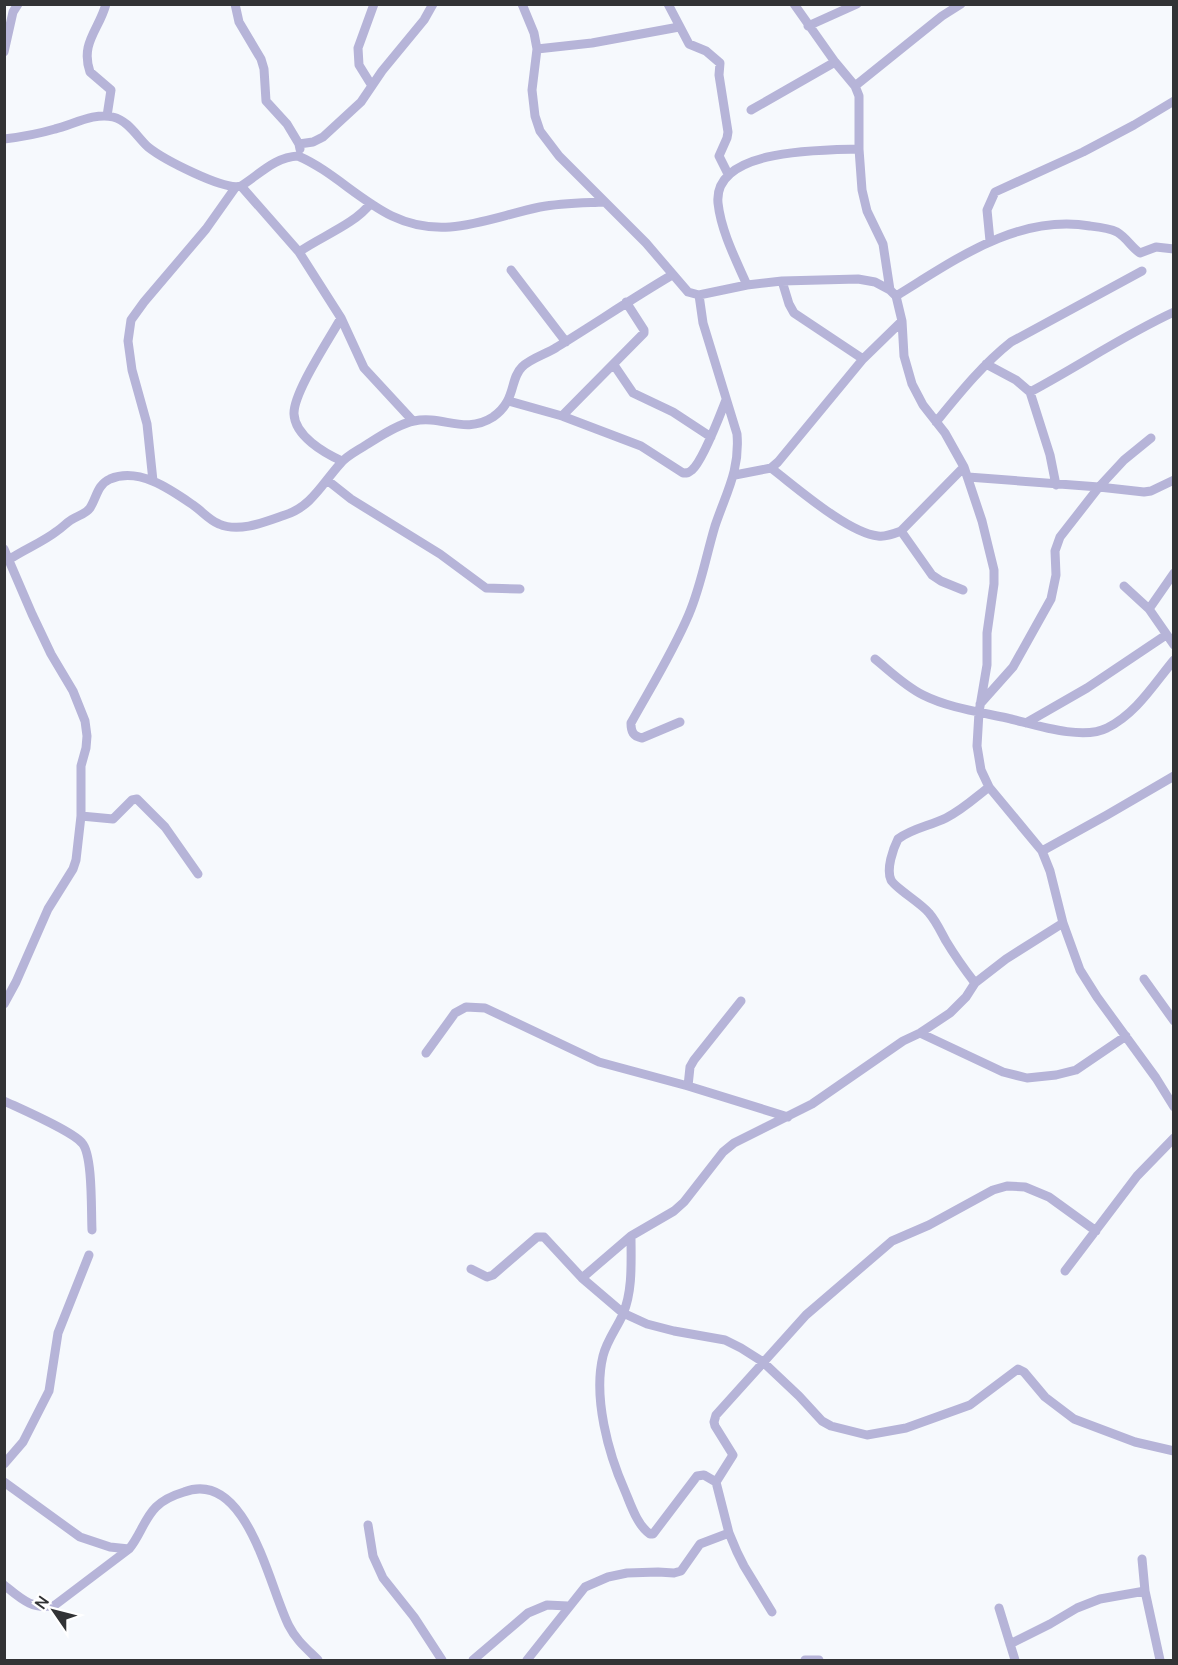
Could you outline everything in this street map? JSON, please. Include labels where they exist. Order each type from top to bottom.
[{"type":"street","points":[[4,52],[13,12],[18,4]]},
{"type":"street","points":[[106,4],[91,34],[86,54],[90,72],[111,90],[107,116]]},
{"type":"street","points":[[235,4],[243,30],[261,59],[267,101],[299,144],[298,156]]},
{"type":"street","points":[[372,86],[359,65],[358,48],[374,4]]},
{"type":"street","points":[[299,144],[313,142],[323,137],[361,102],[392,58],[424,20],[433,4]]},
{"type":"street","points":[[522,4],[534,33],[537,49],[532,90],[535,116],[540,131],[554,150],[646,243],[688,292],[699,295],[747,285],[782,281],[858,279],[875,282],[893,293]]},
{"type":"street","points":[[668,4],[689,45],[706,51],[720,63],[719,75],[728,132],[719,156],[728,174]]},
{"type":"street","points":[[794,4],[808,26],[855,86],[861,106],[859,148],[864,201],[883,244],[893,293],[902,321],[904,356],[912,384],[923,405],[964,467],[982,521],[994,570],[987,633],[987,664],[979,708],[978,758],[989,787],[1042,851],[1050,871],[1063,923],[1080,970],[1097,998],[1156,1078],[1173,1107]]},
{"type":"street","points":[[808,26],[857,4]]},
{"type":"street","points":[[855,86],[942,16],[961,4]]},
{"type":"street","points":[[537,49],[592,43],[679,27]]},
{"type":"street","points":[[751,110],[835,62]]},
{"type":"street","points":[[990,241],[987,210],[995,192],[1083,152],[1173,101]]},
{"type":"street","points":[[4,139],[107,116],[123,121],[149,147],[180,167],[238,187],[299,252],[341,318],[364,368],[413,421]]},
{"type":"street","points":[[747,285],[732,249],[718,202],[722,181],[737,167],[773,156],[859,148]]},
{"type":"street","points":[[153,481],[147,424],[132,370],[128,341],[131,320],[238,187],[277,161],[298,156],[370,204],[405,222],[424,226],[459,227],[542,207],[604,202]]},
{"type":"street","points":[[299,252],[340,228],[370,204]]},
{"type":"street","points":[[893,293],[990,241],[1057,223],[1105,228],[1129,240],[1140,253],[1156,247],[1173,249]]},
{"type":"street","points":[[511,270],[567,342]]},
{"type":"street","points":[[936,422],[986,364],[1011,342],[1143,271]]},
{"type":"street","points":[[10,559],[85,512],[97,490],[108,480],[133,476],[153,481],[194,505],[219,524],[239,527],[267,521],[301,508],[312,500],[342,461],[390,431],[413,421],[432,420],[464,426],[478,424],[494,416],[509,401],[520,369],[567,342],[672,274]]},
{"type":"street","points":[[782,281],[794,313],[863,359]]},
{"type":"street","points":[[680,722],[642,738],[635,736],[631,730],[631,723],[671,652],[689,614],[704,571],[715,528],[735,475],[739,453],[737,434],[703,323],[699,295]]},
{"type":"street","points":[[562,416],[643,335],[645,330],[626,302]]},
{"type":"street","points":[[1030,392],[1142,327],[1173,312]]},
{"type":"street","points":[[341,318],[304,383],[294,412],[295,420],[308,438],[325,454],[342,461]]},
{"type":"street","points":[[735,475],[771,468],[863,359],[902,321]]},
{"type":"street","points":[[986,364],[1016,380],[1030,392],[1050,455],[1056,485]]},
{"type":"street","points":[[614,365],[633,393],[681,417],[711,437]]},
{"type":"street","points":[[509,401],[562,416],[640,446],[683,473],[690,472],[694,468],[711,437],[726,400]]},
{"type":"street","points":[[979,708],[1019,657],[1051,599],[1055,586],[1055,551],[1060,537],[1099,487],[1124,460],[1151,438]]},
{"type":"street","points":[[771,468],[850,526],[880,536],[901,531],[964,467]]},
{"type":"street","points":[[968,477],[1144,492],[1173,480]]},
{"type":"street","points":[[327,480],[360,505],[440,555],[486,588],[520,589]]},
{"type":"street","points":[[901,531],[932,575],[963,590]]},
{"type":"street","points":[[4,549],[51,654],[73,691],[85,721],[87,736],[81,766],[81,816],[76,860],[73,869],[48,909],[4,1004]]},
{"type":"street","points":[[1149,609],[1173,573]]},
{"type":"street","points":[[1124,586],[1149,609],[1173,645]]},
{"type":"street","points":[[1026,723],[1087,688],[1166,635]]},
{"type":"street","points":[[875,659],[921,694],[979,708],[1026,723],[1063,731],[1085,732],[1105,729],[1126,715],[1156,685],[1173,660]]},
{"type":"street","points":[[1166,669],[1173,677]]},
{"type":"street","points":[[1042,851],[1173,776]]},
{"type":"street","points":[[975,983],[965,971],[930,914],[918,901],[890,880],[890,874],[898,839],[914,829],[945,818],[989,787]]},
{"type":"street","points":[[81,816],[113,819],[132,800],[137,799],[165,827],[198,874]]},
{"type":"street","points":[[582,1278],[631,1236],[674,1211],[684,1202],[723,1152],[734,1143],[812,1104],[903,1041],[920,1033],[950,1013],[966,997],[975,983],[1063,923]]},
{"type":"street","points":[[1144,979],[1173,1021]]},
{"type":"street","points":[[688,1086],[690,1067],[694,1060],[741,1000]]},
{"type":"street","points":[[426,1053],[455,1013],[466,1006],[485,1008],[589,1058],[788,1117]]},
{"type":"street","points":[[920,1033],[1003,1072],[1026,1078],[1076,1070],[1126,1036]]},
{"type":"street","points":[[4,1101],[70,1134],[83,1143],[88,1154],[92,1230]]},
{"type":"street","points":[[1065,1271],[1137,1176],[1173,1138]]},
{"type":"street","points":[[716,1482],[733,1455],[715,1426],[714,1419],[806,1315],[892,1241],[929,1225],[993,1190],[1007,1186],[1025,1187],[1049,1197],[1096,1231]]},
{"type":"street","points":[[471,1269],[487,1277],[493,1275],[540,1236],[544,1237],[582,1278],[623,1313],[647,1324],[725,1340],[741,1348],[763,1362],[799,1396],[822,1422],[831,1426],[867,1435],[906,1428],[970,1405],[1018,1369],[1024,1372],[1052,1403],[1074,1419],[1135,1442],[1173,1451]]},
{"type":"street","points":[[631,1236],[630,1284],[623,1313],[603,1358],[601,1404],[605,1432],[618,1475],[642,1527],[647,1533],[653,1534],[697,1476],[704,1475],[716,1482],[729,1533],[744,1566],[772,1612]]},
{"type":"street","points":[[4,1464],[23,1442],[49,1391],[58,1333],[89,1255]]},
{"type":"street","points":[[4,1482],[80,1537],[129,1549]]},
{"type":"street","points":[[4,1585],[28,1604],[46,1608],[55,1605],[129,1549],[150,1514],[163,1501],[199,1487],[209,1488],[219,1493],[239,1512],[248,1526],[287,1623],[296,1639],[318,1660]]},
{"type":"street","points":[[368,1525],[373,1556],[383,1578],[414,1617],[442,1660]]},
{"type":"street","points":[[527,1660],[585,1587],[608,1577],[681,1571],[700,1545],[729,1533]]},
{"type":"street","points":[[1142,1559],[1145,1591],[1160,1660]]},
{"type":"street","points":[[1010,1644],[1077,1608],[1100,1599],[1145,1591]]},
{"type":"street","points":[[473,1660],[528,1613],[547,1605],[568,1606]]},
{"type":"street","points":[[999,1608],[1015,1660]]},
{"type":"street","points":[[805,1660],[819,1660]]}]
